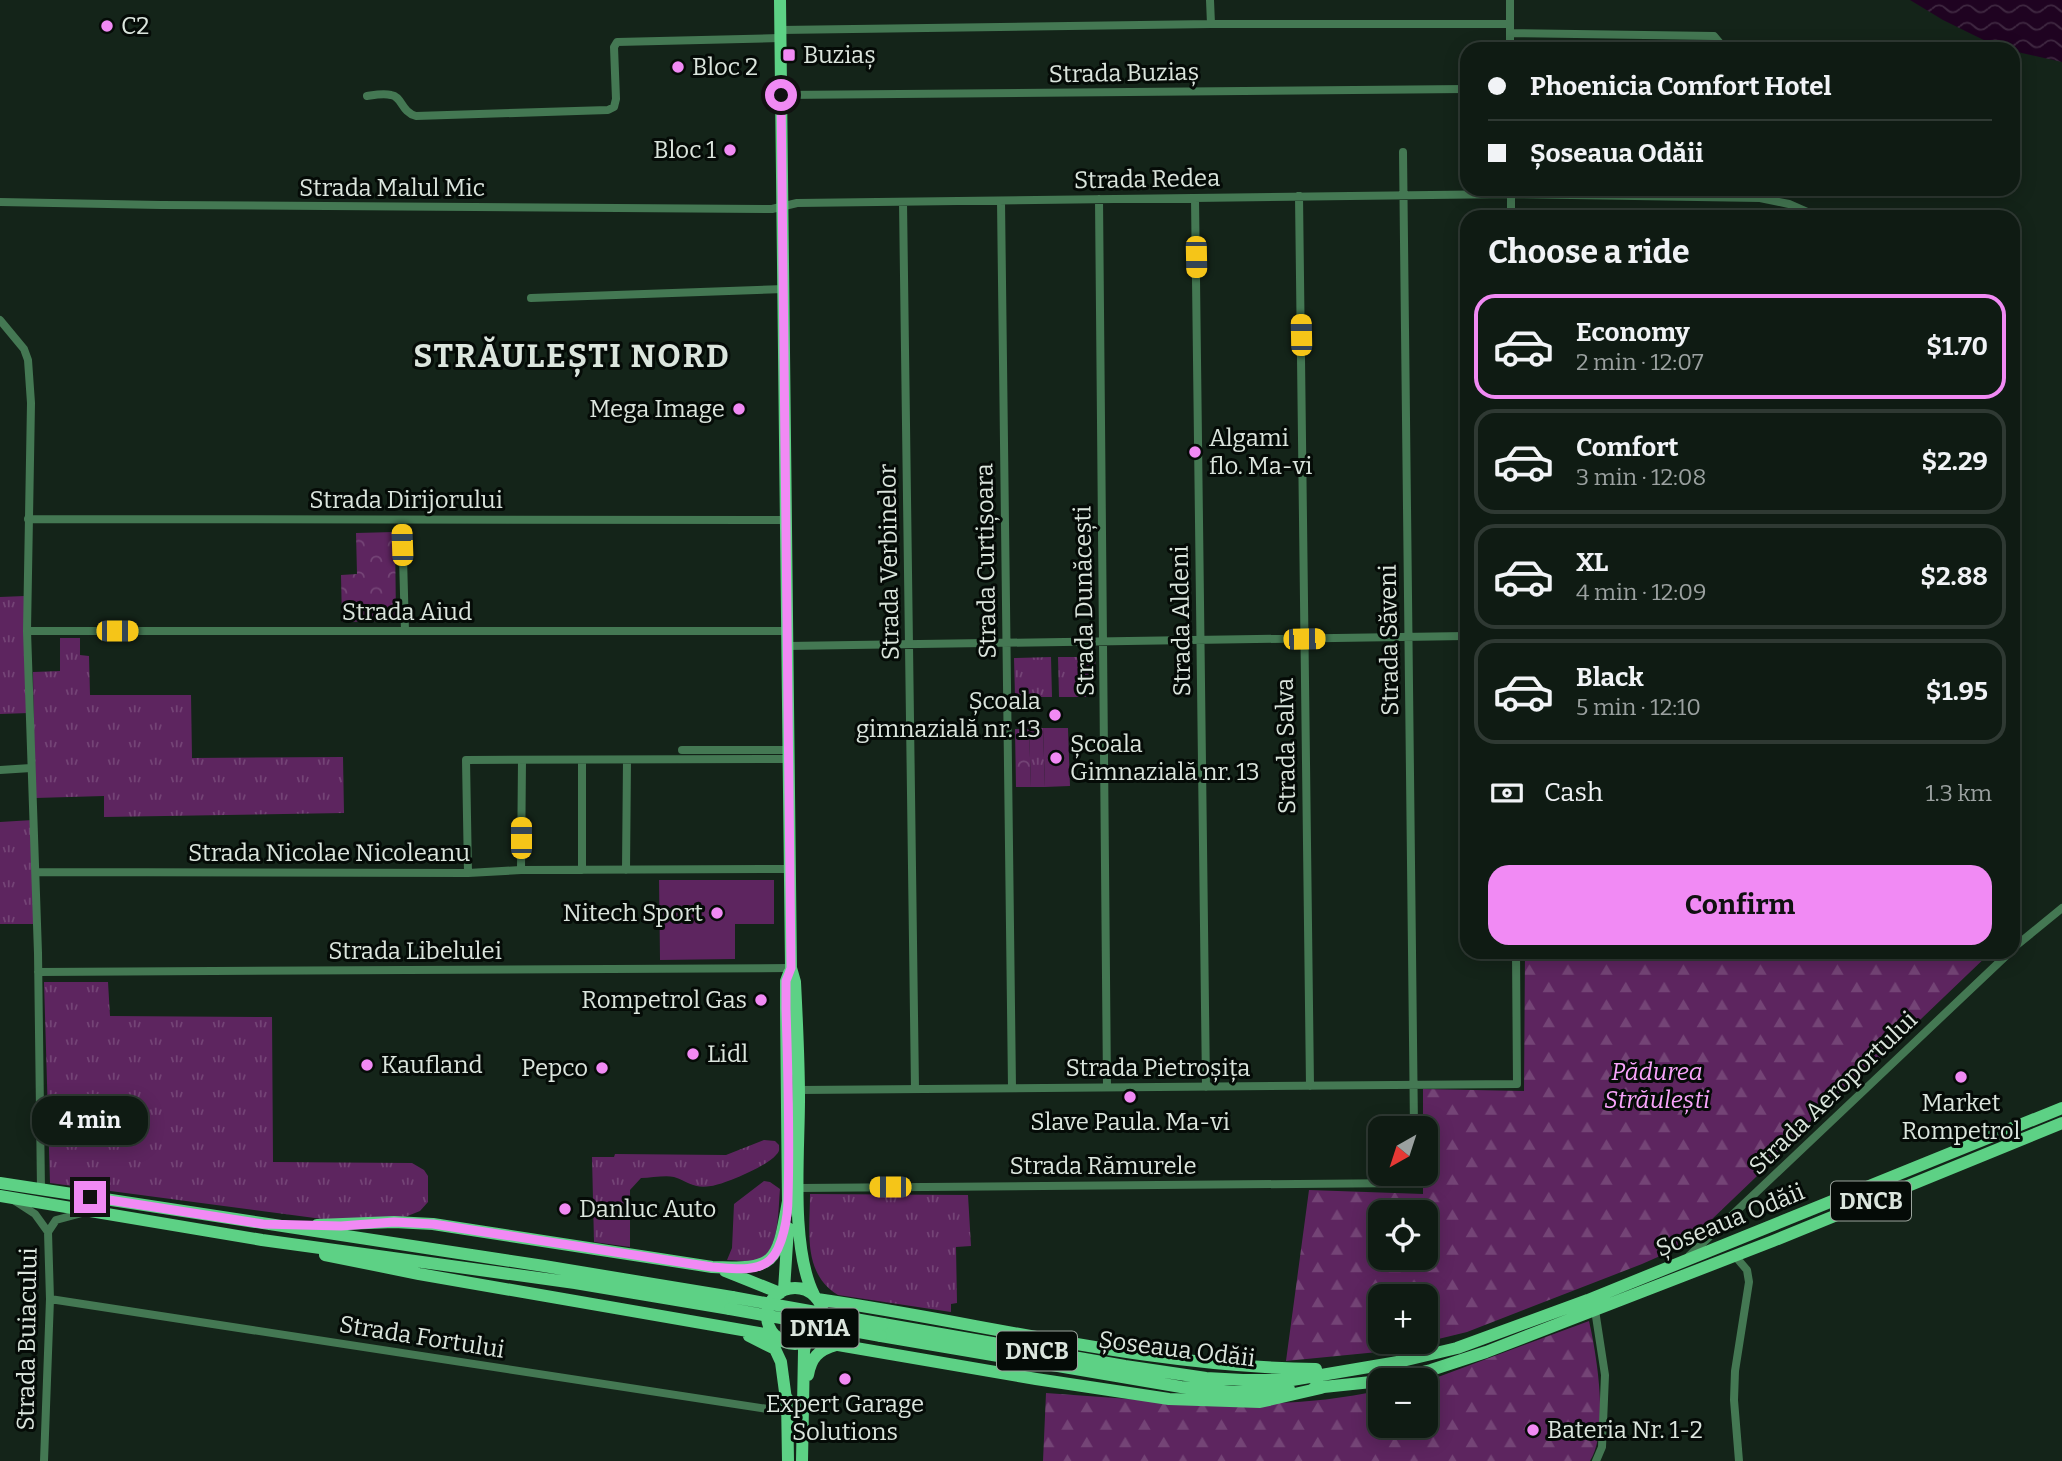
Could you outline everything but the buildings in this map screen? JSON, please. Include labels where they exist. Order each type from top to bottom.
[{"type":"main road","name":"DN1A","points":[[778,1337],[796,1343],[808,1340],[823,1321],[823,1313],[806,1276],[801,1248],[799,1090],[795,982],[791,968],[780,0]]},
{"type":"main road","name":"DN1A","points":[[788,1461],[786,1353],[769,1324],[768,1317],[771,1303],[782,1291],[788,1259],[786,981],[791,968]]},
{"type":"main road","name":"Șoseaua Odăii","points":[[0,1183],[531,1264],[882,1330],[1206,1378],[1292,1380],[1398,1362],[1466,1345],[1682,1262],[2062,1108]]},
{"type":"main road","name":"Șoseaua Odăii","points":[[1437,1368],[1595,1310],[2062,1124]]},
{"type":"main road","name":"Șoseaua Odăii","points":[[5,1196],[262,1240],[731,1303]]},
{"type":"main road","points":[[263,1224],[433,1224],[712,1267],[751,1268],[768,1262],[779,1244],[788,1200]]},
{"type":"main road","points":[[262,1240],[419,1274],[778,1337]]},
{"type":"main road","points":[[712,1267],[782,1291]]},
{"type":"main road","name":"DN1A","points":[[782,1291],[800,1288],[816,1297]]},
{"type":"main road","points":[[816,1297],[1172,1359],[1276,1369],[1348,1370]]},
{"type":"main road","points":[[709,1324],[756,1338],[775,1349],[781,1362],[787,1409]]},
{"type":"main road","name":"Șoseaua Odăii","points":[[882,1330],[1061,1368],[1181,1387],[1234,1392],[1368,1383]]},
{"type":"main road","name":"DN1A","points":[[802,1461],[808,1340]]},
{"type":"main road","points":[[808,1340],[1169,1399],[1260,1402],[1321,1388]]},
{"type":"main road","points":[[803,1399],[813,1359],[819,1352],[839,1345]]},
{"type":"street","points":[[1210,0],[1212,24]]},
{"type":"street","points":[[1510,0],[1510,42]]},
{"type":"street","points":[[367,96],[390,94],[396,97],[407,113],[420,116],[608,110],[614,107],[616,99],[614,47],[617,42],[780,34],[1212,24],[1510,29],[1714,36],[1719,42]]},
{"type":"street","name":"Strada Buziaș","points":[[781,95],[1460,89]]},
{"type":"street","name":"Strada Săveni","points":[[1403,152],[1414,1116]]},
{"type":"street","name":"Strada Redea","points":[[783,205],[1460,193]]},
{"type":"street","name":"Strada Redea","points":[[1689,196],[1760,198],[1788,204],[1801,210]]},
{"type":"street","name":"Strada Salva","points":[[1299,197],[1310,1086]]},
{"type":"street","name":"Strada Aldeni","points":[[1195,198],[1206,1087]]},
{"type":"street","name":"Strada Dunăcești","points":[[1099,199],[1107,1087]]},
{"type":"street","name":"Strada Curtișoara","points":[[1001,201],[1012,1088]]},
{"type":"street","name":"Strada Malul Mic","points":[[0,202],[758,209],[772,209],[783,205]]},
{"type":"street","name":"Strada Verbinelor","points":[[903,202],[915,1089]]},
{"type":"street","points":[[531,298],[784,289]]},
{"type":"street","points":[[0,320],[18,338],[28,360],[31,403],[27,631],[36,872],[41,1190]]},
{"type":"street","name":"Strada Dirijorului","points":[[28,520],[785,520]]},
{"type":"street","points":[[402,520],[405,631]]},
{"type":"street","name":"Strada Aiud","points":[[27,631],[787,631]]},
{"type":"street","points":[[787,646],[1460,636]]},
{"type":"street","points":[[682,750],[788,755]]},
{"type":"street","points":[[468,873],[466,760],[627,760],[788,755]]},
{"type":"street","points":[[521,870],[522,760]]},
{"type":"street","points":[[582,760],[582,870]]},
{"type":"street","points":[[626,870],[627,760]]},
{"type":"street","points":[[0,770],[31,768]]},
{"type":"street","name":"Strada Nicolae Nicoleanu","points":[[36,872],[468,873],[521,870],[789,869]]},
{"type":"street","name":"Strada Aeroportului","points":[[2020,943],[2062,908]]},
{"type":"street","name":"Strada Pietroșița","points":[[799,1090],[1517,1084],[1516,959]]},
{"type":"street","name":"Strada Aeroportului","points":[[1682,1262],[2003,959]]},
{"type":"street","name":"Strada Libelulei","points":[[38,972],[791,968]]},
{"type":"street","name":"Strada Rămurele","points":[[799,1188],[1368,1183]]},
{"type":"street","points":[[5,1196],[35,1214],[48,1232]]},
{"type":"street","name":"Strada Buiacului","points":[[44,1461],[50,1299],[48,1232],[56,1220],[70,1215],[97,1212]]},
{"type":"street","points":[[1735,1255],[1747,1270],[1749,1282],[1735,1371],[1734,1400],[1739,1461]]},
{"type":"street","name":"Strada Fortului","points":[[50,1299],[787,1409]]},
{"type":"street","points":[[1595,1310],[1605,1375],[1602,1447],[1596,1461]]},
{"type":"green space","points":[[395,532],[396,621],[342,622],[341,575],[357,574],[356,533]]},
{"type":"green space","points":[[352,595],[391,595],[391,614],[352,614]]},
{"type":"green space","points":[[25,596],[29,713],[0,714],[0,597]]},
{"type":"green space","points":[[60,638],[80,638],[80,655],[89,656],[90,695],[191,695],[192,758],[343,757],[344,813],[104,817],[104,796],[35,798],[33,672],[60,671]]},
{"type":"green space","points":[[1051,657],[1052,697],[1015,697],[1014,658]]},
{"type":"green space","points":[[1058,657],[1095,657],[1096,679],[1086,679],[1086,697],[1059,697]]},
{"type":"green space","points":[[1043,728],[1045,787],[1031,787],[1029,729]]},
{"type":"green space","points":[[1043,728],[1068,728],[1070,786],[1045,787]]},
{"type":"green space","points":[[1015,729],[1029,729],[1031,787],[1016,787]]},
{"type":"green space","points":[[33,820],[37,924],[0,924],[0,822]]},
{"type":"green space","name":"Nitech Sport","points":[[659,880],[774,880],[774,924],[735,924],[735,959],[660,960]]},
{"type":"green space","name":"Pădurea Străulești","points":[[1525,959],[1984,959],[1685,1245],[1467,1332],[1438,1339],[1438,1284],[1368,1284],[1368,1353],[1286,1361],[1309,1190],[1423,1194],[1423,1186],[1438,1186],[1438,1116],[1423,1116],[1423,1089],[1524,1091]]},
{"type":"green space","points":[[44,982],[108,982],[110,1016],[272,1017],[273,1162],[412,1163],[424,1170],[428,1176],[428,1202],[420,1211],[405,1217],[330,1220],[50,1183]]},
{"type":"green space","points":[[764,1140],[775,1141],[779,1145],[776,1155],[755,1169],[717,1185],[700,1187],[670,1176],[641,1178],[630,1190],[630,1247],[594,1242],[592,1157],[614,1157],[615,1154],[726,1155]]},
{"type":"green space","points":[[764,1181],[780,1189],[778,1219],[770,1250],[756,1261],[727,1260],[732,1248],[734,1204]]},
{"type":"green space","points":[[810,1194],[968,1195],[971,1246],[956,1247],[957,1303],[951,1304],[951,1312],[838,1295],[826,1286],[818,1275],[810,1250]]},
{"type":"green space","points":[[1589,1321],[1600,1393],[1599,1431],[1590,1461],[1043,1461],[1046,1393],[1172,1402],[1256,1404],[1340,1398],[1368,1393],[1368,1438],[1438,1438],[1438,1377]]},
{"type":"water","points":[[1910,0],[2062,0],[2062,62],[2020,53],[2020,42],[1988,42]]},
{"type":"place","name":"C2","points":[[107,26]]},
{"type":"place","name":"Buziaș","points":[[789,55]]},
{"type":"place","name":"Bloc 2","points":[[678,67]]},
{"type":"place","name":"Bloc 1","points":[[730,150]]},
{"type":"place","name":"Mega Image","points":[[739,409]]},
{"type":"place","name":"Algami flo. Ma-vi","points":[[1195,452]]},
{"type":"place","name":"Școala gimnazială nr. 13","points":[[1055,715]]},
{"type":"place","name":"Școala Gimnazială nr. 13","points":[[1056,758]]},
{"type":"place","name":"Nitech Sport","points":[[717,913]]},
{"type":"place","name":"Rompetrol Gas","points":[[761,1000]]},
{"type":"place","name":"Lidl","points":[[693,1054]]},
{"type":"place","name":"Kaufland","points":[[367,1065]]},
{"type":"place","name":"Pepco","points":[[602,1068]]},
{"type":"place","name":"Market Rompetrol","points":[[1961,1077]]},
{"type":"place","name":"Slave Paula. Ma-vi","points":[[1130,1097]]},
{"type":"place","name":"Danluc Auto","points":[[565,1209]]},
{"type":"place","name":"Expert Garage Solutions","points":[[845,1379]]},
{"type":"place","name":"Bateria Nr. 1-2","points":[[1533,1430]]},
{"type":"district","name":"STRĂULEȘTI NORD","points":[[572,356]]},
{"type":"route","points":[[90,1197],[263,1224],[433,1224],[712,1267],[760,1266],[768,1262],[777,1250],[788,1200],[786,981],[791,968],[781,95]]}]
